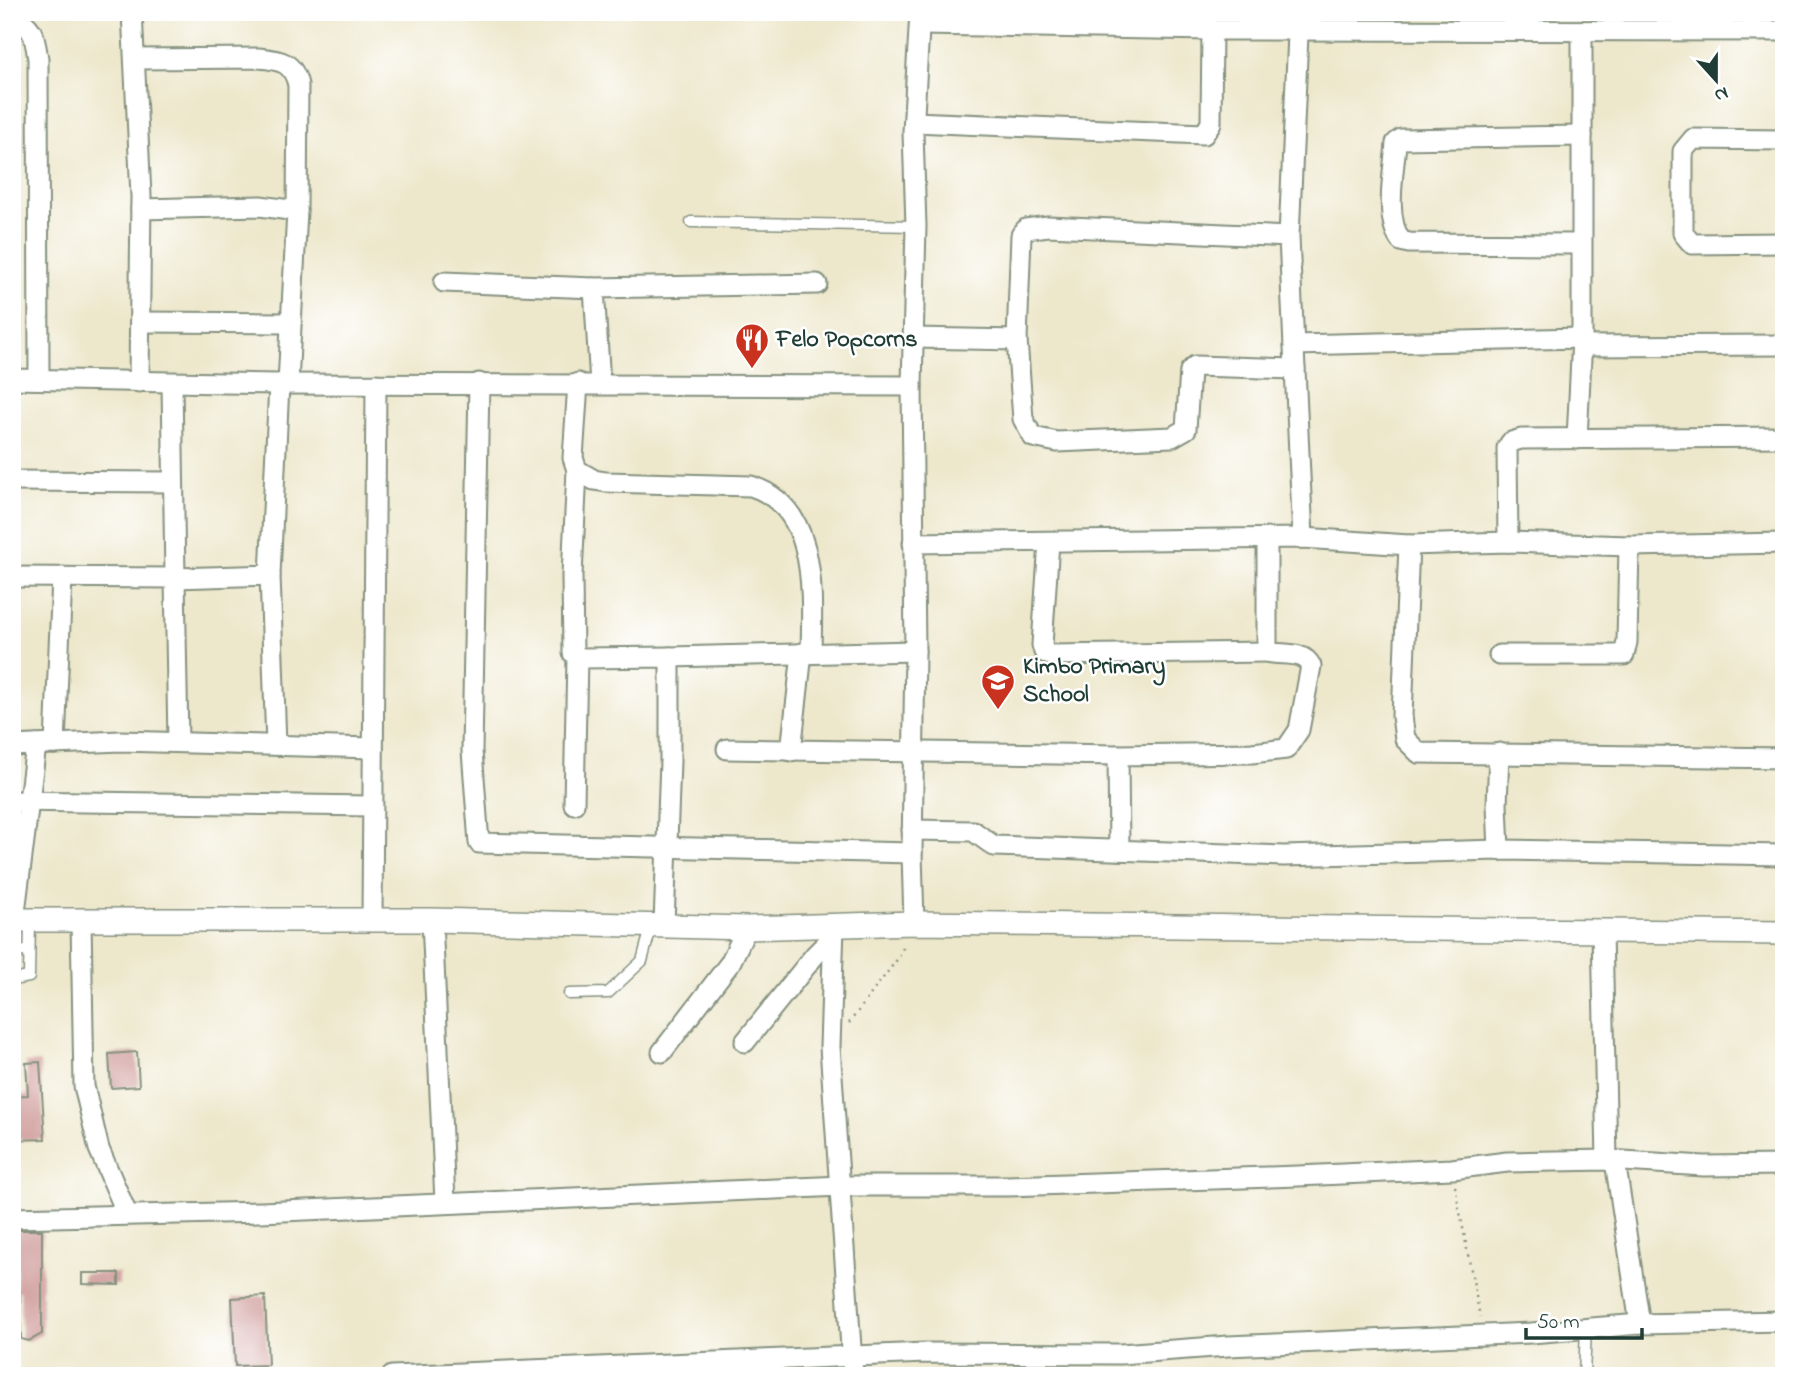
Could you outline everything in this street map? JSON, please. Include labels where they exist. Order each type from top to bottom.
[{"type":"street","points":[[132,12],[137,59],[141,209],[139,382]]},
{"type":"street","points":[[12,17],[24,21],[34,33],[37,59],[39,379]]},
{"type":"street","points":[[914,923],[912,386],[916,226],[914,122],[920,18],[1208,24],[1299,21],[1582,31],[1774,25]]},
{"type":"street","points":[[1299,21],[1289,237],[1303,538]]},
{"type":"street","points":[[914,122],[1204,134],[1211,123],[1208,24]]},
{"type":"street","points":[[1577,439],[1582,342],[1582,31]]},
{"type":"street","points":[[137,59],[279,60],[290,65],[298,85],[297,211],[291,323],[270,575],[276,745]]},
{"type":"street","points":[[1580,244],[1409,243],[1401,241],[1394,232],[1393,215],[1396,144],[1401,139],[1582,136]]},
{"type":"street","points":[[1784,140],[1693,139],[1683,151],[1683,233],[1692,244],[1784,243]]},
{"type":"street","points":[[141,209],[260,206],[297,211]]},
{"type":"street","points":[[1289,237],[1034,226],[1021,235],[1017,340],[1023,419],[1033,437],[1057,442],[1172,437],[1182,433],[1188,422],[1190,371],[1195,366],[1295,369]]},
{"type":"street","points":[[444,282],[594,288],[817,284]]},
{"type":"street","points":[[594,288],[600,384]]},
{"type":"street","points":[[140,322],[291,323]]},
{"type":"street","points":[[914,338],[1017,340]]},
{"type":"street","points":[[1294,345],[1582,342],[1784,345]]},
{"type":"street","points":[[12,379],[284,384],[912,386]]},
{"type":"street","points":[[172,383],[178,742]]},
{"type":"street","points":[[480,383],[472,751],[477,839],[482,844],[912,853]]},
{"type":"street","points":[[574,804],[577,657],[573,653],[572,576],[577,470],[573,458],[578,383]]},
{"type":"street","points":[[372,920],[376,384]]},
{"type":"street","points":[[1508,542],[1507,448],[1511,442],[1521,439],[1784,437]]},
{"type":"street","points":[[577,470],[594,480],[606,482],[751,486],[768,492],[792,515],[807,550],[810,571],[806,653],[791,751]]},
{"type":"street","points":[[12,481],[172,482]]},
{"type":"street","points":[[913,543],[1267,538],[1409,545],[1508,542],[1629,547],[1784,543]]},
{"type":"street","points":[[1267,538],[1268,652]]},
{"type":"street","points":[[727,749],[912,754],[1118,755],[1252,753],[1286,749],[1299,730],[1311,666],[1307,657],[1268,652],[1145,656],[1050,655],[1044,652],[1049,542]]},
{"type":"street","points":[[1409,545],[1402,716],[1405,739],[1419,753],[1784,758]]},
{"type":"street","points":[[1499,655],[1624,655],[1627,642],[1629,547]]},
{"type":"street","points":[[12,577],[175,578],[270,575]]},
{"type":"street","points":[[62,577],[45,745],[20,801],[19,920],[432,920],[658,924],[834,932],[914,923],[1784,933]]},
{"type":"street","points":[[577,657],[915,651]]},
{"type":"street","points":[[658,924],[666,848],[670,657]]},
{"type":"street","points":[[12,746],[178,742],[373,748]]},
{"type":"street","points":[[1499,753],[1499,850]]},
{"type":"street","points":[[1118,755],[1119,850]]},
{"type":"street","points":[[20,801],[372,806]]},
{"type":"street","points":[[912,830],[973,831],[994,846],[1284,856],[1499,850],[1784,855]]},
{"type":"street","points":[[432,920],[445,1202]]},
{"type":"street","points":[[81,921],[84,1086],[99,1149],[127,1214]]},
{"type":"street","points":[[662,1052],[730,963],[747,929]]},
{"type":"street","points":[[1602,931],[1611,1161],[1640,1324]]},
{"type":"street","points":[[745,1042],[834,932]]},
{"type":"street","points":[[834,932],[830,1048],[852,1366]]},
{"type":"street","points":[[12,1218],[261,1212],[841,1186],[1035,1185],[1451,1169],[1507,1162],[1611,1161],[1704,1166],[1784,1165]]},
{"type":"street","points":[[392,1376],[852,1366],[925,1353],[1120,1354],[1640,1324],[1784,1321]]},
{"type":"lane","points":[[691,222],[916,226]]},
{"type":"lane","points":[[12,980],[27,979],[29,951],[19,920]]},
{"type":"lane","points":[[569,994],[608,993],[642,961],[658,924]]},
{"type":"lane","points":[[12,952],[29,951]]},
{"type":"lane","points":[[1584,1376],[1586,1328]]},
{"type":"path","points":[[830,1048],[899,957],[914,923]]},
{"type":"path","points":[[1451,1169],[1483,1334]]},
{"type":"building","points":[[137,1052],[139,1086],[111,1088],[109,1054]]},
{"type":"building","points":[[40,1062],[45,1139],[12,1140],[12,1096],[28,1095],[26,1063]]},
{"type":"building","points":[[13,1230],[42,1230],[42,1334],[29,1341],[21,1339],[20,1291],[16,1291],[17,1255],[12,1255]]},
{"type":"building","points":[[82,1273],[119,1273],[119,1285],[82,1284]]},
{"type":"building","points":[[265,1296],[268,1365],[235,1366],[232,1298]]},
{"type":"place","name":"Felo Popcorns","points":[[752,370]]},
{"type":"place","name":"Kimbo Primary School","points":[[998,711]]}]
